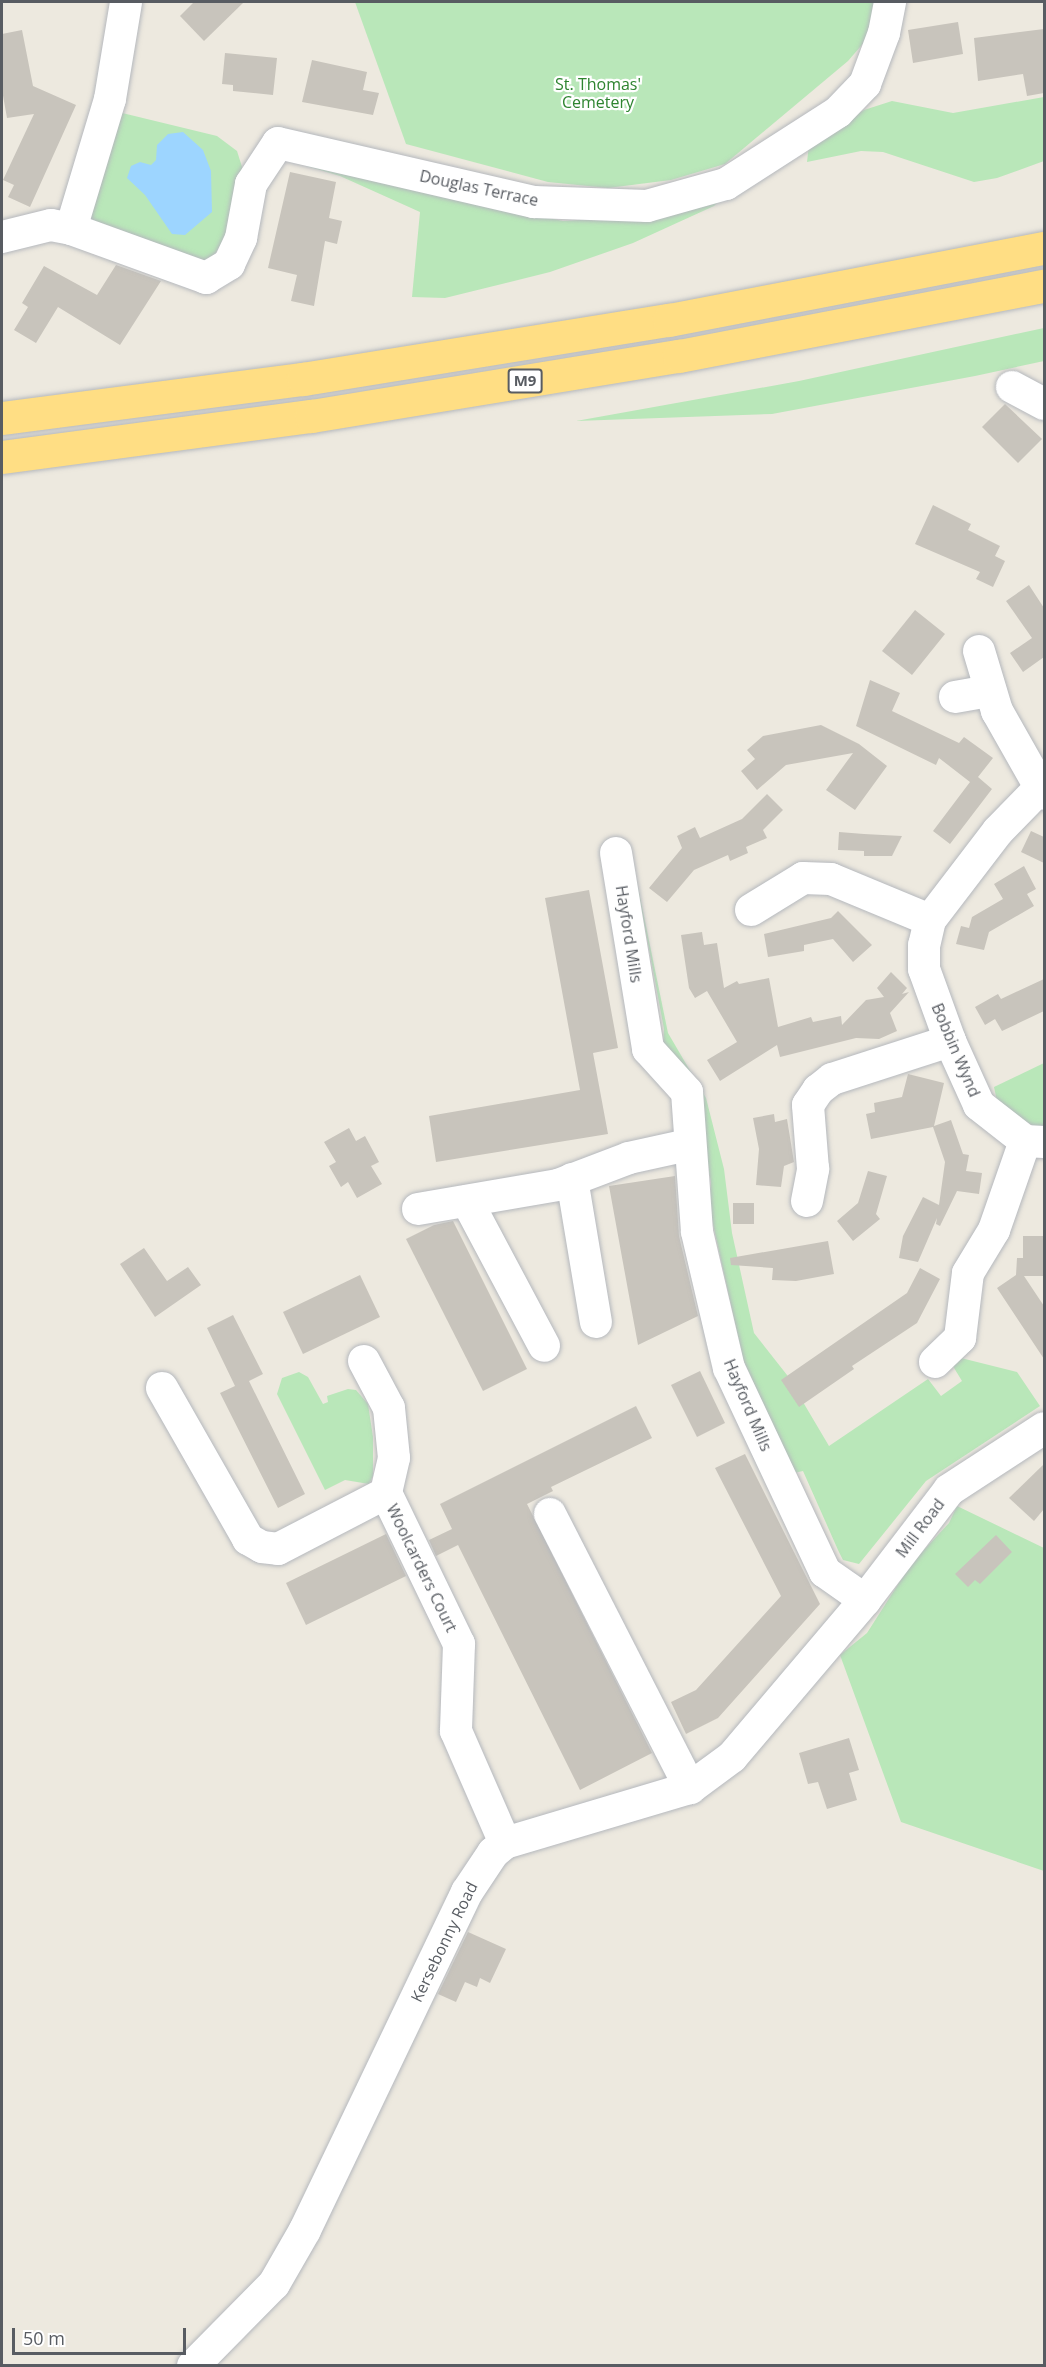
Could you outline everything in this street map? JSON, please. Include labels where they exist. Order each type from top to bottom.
[{"type":"highway","name":"M9","points":[[2,418],[303,379],[658,322],[1044,248]]},
{"type":"highway","name":"M9","points":[[2,457],[311,416],[667,358],[1044,286]]},
{"type":"street","points":[[71,229],[110,99],[126,2]]},
{"type":"street","name":"Douglas Terrace","points":[[2,237],[51,225],[71,229],[206,278],[229,264],[241,238],[251,184],[278,142],[534,202],[647,206],[726,184],[838,112],[865,84],[884,33],[890,2]]},
{"type":"street","points":[[1012,387],[1044,404]]},
{"type":"street","name":"Bobbin Wynd","points":[[979,651],[990,691],[1042,792],[998,831],[930,920],[924,945],[924,969],[950,1041],[979,1105],[1035,1142]]},
{"type":"street","points":[[955,697],[990,691]]},
{"type":"street","name":"Hayford Mills","points":[[616,853],[648,1049],[687,1092],[688,1145],[697,1232],[729,1368],[825,1572],[865,1600]]},
{"type":"street","points":[[751,910],[803,878],[831,879],[930,920]]},
{"type":"street","points":[[807,1201],[813,1169],[808,1105],[818,1090],[832,1079],[950,1041]]},
{"type":"street","points":[[935,1362],[972,1344],[968,1273],[994,1230],[1035,1142]]},
{"type":"street","points":[[418,1209],[572,1179],[629,1158],[688,1145]]},
{"type":"street","points":[[572,1179],[596,1322]]},
{"type":"street","points":[[467,1200],[544,1346]]},
{"type":"street","name":"Woolcarders Court","points":[[360,1363],[389,1408],[394,1458],[386,1493],[459,1644],[456,1731],[505,1843]]},
{"type":"street","points":[[162,1388],[248,1539],[262,1547],[278,1549],[386,1493]]},
{"type":"street","name":"Mill Road","points":[[865,1600],[949,1490],[1044,1428]]},
{"type":"street","points":[[550,1514],[690,1788]]},
{"type":"street","points":[[505,1843],[690,1788],[732,1757],[865,1600]]},
{"type":"street","name":"Kersebonny Road","points":[[193,2366],[274,2284],[310,2219],[467,1892],[493,1853],[505,1843]]},
{"type":"green space","name":"St. Thomas' Cemetery","points":[[355,2],[880,2],[874,31],[848,61],[725,164],[671,180],[608,188],[548,182],[406,144]]},
{"type":"green space","points":[[1044,97],[1044,161],[997,178],[974,182],[883,152],[861,151],[807,162],[809,145],[864,110],[892,101],[953,113]]},
{"type":"green space","points":[[114,111],[217,136],[237,151],[243,170],[225,238],[213,257],[202,262],[80,218]]},
{"type":"green space","points":[[300,164],[563,221],[627,217],[723,197],[714,206],[633,243],[550,272],[445,298],[412,297],[420,212],[340,176]]},
{"type":"green space","points":[[1044,328],[1044,361],[975,376],[772,414],[576,421],[799,381]]},
{"type":"green space","points":[[631,853],[668,1033],[706,1098],[724,1169],[732,1233],[754,1333],[787,1375],[829,1446],[928,1379],[941,1396],[962,1381],[951,1363],[961,1358],[1017,1372],[1040,1406],[926,1481],[859,1564],[843,1560],[803,1471],[794,1473],[743,1359],[709,1206],[711,1183],[702,1129],[663,1048],[664,1029]]},
{"type":"green space","points":[[1044,1063],[1044,1132],[998,1106],[994,1087]]},
{"type":"green space","points":[[299,1372],[308,1377],[323,1404],[328,1402],[327,1396],[348,1389],[356,1390],[368,1404],[373,1437],[373,1476],[369,1484],[345,1480],[325,1490],[277,1394],[282,1378]]},
{"type":"green space","points":[[957,1506],[1044,1548],[1044,1871],[901,1822],[840,1655],[867,1633],[911,1564],[949,1523]]},
{"type":"water","points":[[183,132],[203,150],[211,171],[212,212],[185,235],[172,234],[145,195],[127,178],[131,166],[140,162],[151,165],[156,160],[157,145],[168,134]]},
{"type":"building","points":[[194,2],[244,2],[204,41],[180,16]]},
{"type":"building","points":[[958,22],[963,54],[913,63],[908,30]]},
{"type":"building","points":[[1044,29],[1044,93],[1027,96],[1023,74],[978,81],[974,38]]},
{"type":"building","points":[[22,30],[33,86],[76,105],[30,207],[8,197],[14,185],[3,180],[34,114],[7,118],[2,90],[2,34]]},
{"type":"building","points":[[225,53],[277,58],[273,95],[233,91],[233,85],[222,84]]},
{"type":"building","points":[[312,60],[367,72],[363,90],[379,93],[373,115],[302,102]]},
{"type":"building","points":[[290,172],[336,182],[329,218],[342,221],[337,244],[325,241],[314,306],[291,301],[297,275],[268,268]]},
{"type":"building","points":[[116,265],[161,281],[120,345],[58,307],[36,343],[14,330],[28,307],[22,303],[44,266],[97,295]]},
{"type":"building","points":[[1005,404],[1042,439],[1018,463],[982,427]]},
{"type":"building","points":[[933,505],[971,524],[968,530],[1000,546],[995,556],[1005,561],[993,587],[976,579],[980,572],[915,544]]},
{"type":"building","points":[[1029,585],[1044,608],[1044,657],[1023,672],[1010,653],[1032,638],[1006,601]]},
{"type":"building","points":[[915,610],[945,634],[912,675],[882,651]]},
{"type":"building","points":[[870,680],[900,693],[892,711],[959,743],[964,737],[993,758],[978,777],[992,789],[950,844],[933,831],[970,782],[939,758],[936,765],[856,726]]},
{"type":"building","points":[[821,725],[859,744],[887,766],[855,810],[826,790],[853,753],[786,765],[757,790],[741,771],[755,759],[747,750],[763,736]]},
{"type":"building","points":[[767,794],[783,810],[763,830],[767,838],[746,847],[748,853],[730,861],[728,855],[694,870],[667,902],[649,888],[682,848],[677,836],[695,827],[700,838],[742,819]]},
{"type":"building","points":[[1031,831],[1044,837],[1044,863],[1021,852]]},
{"type":"building","points":[[839,832],[902,836],[892,856],[864,856],[864,851],[838,850]]},
{"type":"building","points":[[1024,866],[1036,889],[1027,894],[1034,906],[989,932],[984,950],[956,944],[961,926],[969,928],[972,917],[1003,899],[994,884]]},
{"type":"building","points":[[589,890],[618,1048],[593,1053],[608,1134],[436,1162],[429,1116],[580,1090],[545,898]]},
{"type":"building","points":[[838,911],[872,945],[853,962],[833,939],[804,945],[804,951],[768,957],[764,934],[831,918]]},
{"type":"building","points":[[702,932],[704,945],[717,943],[724,988],[737,981],[739,984],[769,978],[778,1027],[811,1017],[813,1022],[841,1016],[842,1025],[866,1000],[884,997],[877,988],[891,972],[907,988],[902,994],[909,992],[890,1013],[897,1031],[879,1039],[856,1038],[780,1057],[777,1045],[720,1081],[707,1060],[737,1042],[707,991],[695,998],[689,988],[681,935]]},
{"type":"building","points":[[1044,979],[1044,1011],[1002,1031],[995,1019],[985,1025],[975,1007],[998,994],[1001,999]]},
{"type":"building","points":[[908,1074],[944,1083],[934,1126],[951,1120],[963,1154],[969,1155],[966,1171],[982,1173],[979,1194],[957,1191],[940,1226],[936,1224],[937,1218],[918,1262],[899,1258],[903,1236],[923,1197],[939,1205],[945,1162],[933,1127],[871,1139],[866,1114],[875,1112],[874,1103],[902,1097]]},
{"type":"building","points":[[774,1114],[775,1122],[787,1119],[794,1162],[784,1166],[781,1187],[756,1185],[759,1149],[753,1118]]},
{"type":"building","points":[[349,1128],[356,1141],[365,1136],[379,1162],[371,1166],[382,1184],[357,1198],[348,1182],[341,1187],[329,1166],[336,1162],[324,1142]]},
{"type":"building","points":[[868,1171],[887,1176],[876,1214],[880,1219],[853,1241],[837,1221],[858,1203]]},
{"type":"building","points":[[675,1176],[679,1236],[698,1316],[638,1345],[609,1186]]},
{"type":"building","points":[[733,1203],[754,1203],[754,1224],[733,1224]]},
{"type":"building","points":[[453,1221],[527,1369],[483,1391],[406,1239],[434,1225]]},
{"type":"building","points":[[1023,1236],[1044,1236],[1044,1276],[1024,1276],[1044,1306],[1044,1359],[997,1288],[1016,1275],[1017,1258],[1023,1258]]},
{"type":"building","points":[[828,1241],[834,1274],[796,1281],[772,1280],[773,1268],[731,1265],[730,1258]]},
{"type":"building","points":[[144,1248],[167,1281],[188,1267],[201,1285],[155,1317],[120,1264]]},
{"type":"building","points":[[920,1268],[940,1279],[917,1323],[852,1366],[854,1369],[799,1407],[781,1380],[907,1293]]},
{"type":"building","points":[[360,1275],[380,1317],[303,1354],[283,1312]]},
{"type":"building","points":[[233,1315],[263,1374],[249,1381],[305,1494],[278,1508],[220,1393],[235,1386],[207,1328]]},
{"type":"building","points":[[700,1371],[725,1423],[697,1437],[671,1385]]},
{"type":"building","points":[[636,1406],[652,1438],[551,1487],[553,1491],[527,1504],[652,1753],[580,1790],[458,1545],[436,1556],[429,1540],[452,1529],[440,1504]]},
{"type":"building","points":[[745,1454],[820,1604],[718,1718],[686,1734],[671,1702],[696,1690],[781,1596],[715,1468]]},
{"type":"building","points":[[1044,1464],[1044,1509],[1034,1521],[1009,1498]]},
{"type":"building","points":[[386,1534],[406,1576],[306,1625],[286,1583]]},
{"type":"building","points":[[996,1535],[1012,1552],[980,1584],[975,1580],[968,1587],[955,1574]]},
{"type":"building","points":[[849,1738],[859,1770],[849,1773],[857,1800],[827,1809],[818,1782],[808,1784],[799,1753]]},
{"type":"building","points":[[468,1932],[506,1949],[490,1983],[480,1978],[477,1987],[465,1982],[456,2002],[438,1994]]}]
